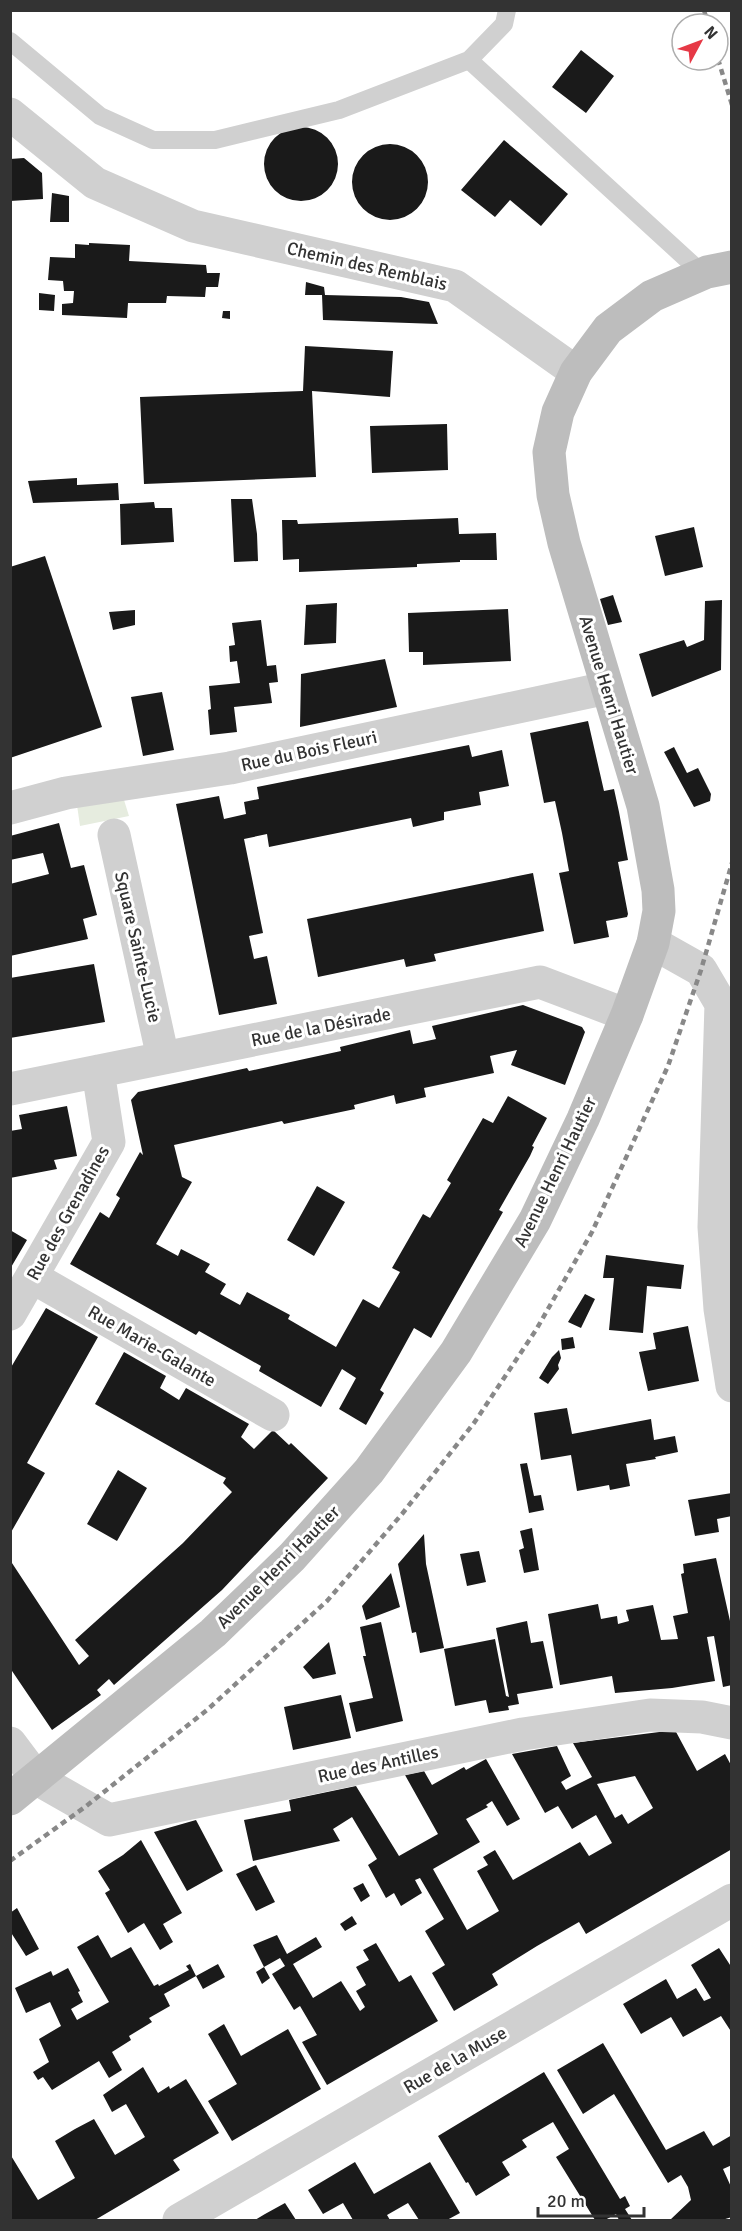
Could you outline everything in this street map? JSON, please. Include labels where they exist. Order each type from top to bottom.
[{"type":"street","name":"Chemin des Remblais","points":[[10,114],[95,183],[194,226],[454,286],[576,372]]},
{"type":"street","points":[[576,372],[608,330],[652,296],[717,271]]},
{"type":"street","name":"Avenue Henri Hautier","points":[[10,1799],[213,1633],[292,1557],[369,1471],[456,1352],[535,1220],[583,1119],[627,1016],[653,943],[659,911],[658,891],[643,807],[564,543],[553,495],[549,452],[558,412],[576,372]]},
{"type":"street","name":"Rue du Bois Fleuri","points":[[10,808],[75,792],[230,768],[607,688]]},
{"type":"street","name":"Square Sainte-Lucie","points":[[114,835],[163,1058]]},
{"type":"street","points":[[653,943],[701,970],[721,1004],[714,1227],[720,1309],[732,1386]]},
{"type":"street","name":"Rue de la Désirade","points":[[10,1089],[540,981],[627,1016]]},
{"type":"street","name":"Rue des Grenadines","points":[[10,1314],[109,1142],[98,1071]]},
{"type":"street","name":"Rue Marie-Galante","points":[[32,1276],[273,1414]]},
{"type":"street","name":"Rue des Antilles","points":[[37,1779],[109,1820],[546,1730],[650,1715],[702,1717],[732,1723]]},
{"type":"street","points":[[10,1743],[37,1779]]},
{"type":"street","name":"Rue de la Muse","points":[[179,2220],[732,1900]]},
{"type":"lane","points":[[10,41],[100,116],[153,140],[215,140],[339,110],[469,60],[504,24],[507,10]]},
{"type":"lane","points":[[469,60],[717,271]]},
{"type":"shaded area","points":[[124,800],[129,816],[80,826],[77,805]]},
{"type":"building","points":[[581,50],[614,76],[586,113],[552,87]]},
{"type":"building","points":[[294,127],[308,127],[322,133],[332,143],[338,157],[336,178],[322,195],[308,201],[294,201],[280,195],[270,185],[264,171],[264,157],[270,143],[280,133]]},
{"type":"building","points":[[504,140],[568,194],[541,226],[510,200],[495,217],[461,190]]},
{"type":"building","points":[[390,144],[405,147],[417,155],[425,167],[428,182],[425,197],[417,209],[405,217],[390,220],[375,217],[363,209],[355,197],[352,182],[355,167],[363,155],[375,147]]},
{"type":"building","points":[[24,158],[42,173],[43,199],[10,201],[10,159]]},
{"type":"building","points":[[52,193],[69,196],[69,222],[50,222]]},
{"type":"building","points":[[89,243],[130,245],[129,261],[206,265],[207,273],[220,273],[218,287],[206,287],[205,297],[167,296],[166,303],[128,303],[127,318],[62,315],[62,304],[73,303],[74,291],[64,291],[63,281],[48,280],[50,257],[75,258],[75,244],[89,245]]},
{"type":"building","points":[[306,282],[324,287],[325,295],[401,297],[429,302],[438,324],[323,320],[322,295],[305,295]]},
{"type":"building","points":[[39,293],[55,295],[54,311],[39,310]]},
{"type":"building","points":[[223,311],[230,311],[230,319],[222,318]]},
{"type":"building","points":[[305,346],[393,351],[390,397],[312,391],[316,477],[144,484],[140,397],[303,391]]},
{"type":"building","points":[[447,424],[448,470],[372,473],[370,426]]},
{"type":"building","points":[[77,478],[77,485],[118,483],[119,500],[33,503],[28,481]]},
{"type":"building","points":[[231,499],[252,499],[258,561],[234,562]]},
{"type":"building","points":[[154,502],[155,508],[172,508],[174,542],[121,545],[120,504]]},
{"type":"building","points":[[458,518],[459,534],[496,533],[497,560],[460,560],[460,562],[417,564],[417,567],[299,572],[299,559],[283,560],[282,520],[297,520],[298,524]]},
{"type":"building","points":[[694,527],[703,567],[665,576],[655,536]]},
{"type":"building","points":[[45,556],[102,727],[10,758],[10,567]]},
{"type":"building","points":[[613,595],[622,622],[608,625],[600,599]]},
{"type":"building","points":[[722,600],[721,670],[652,697],[639,654],[684,640],[687,647],[704,640],[705,601]]},
{"type":"building","points":[[337,603],[336,643],[304,645],[306,605]]},
{"type":"building","points":[[508,609],[511,661],[423,665],[423,652],[409,652],[408,613]]},
{"type":"building","points":[[135,610],[135,625],[113,630],[109,612]]},
{"type":"building","points":[[261,620],[267,666],[276,665],[278,682],[269,683],[272,703],[234,707],[237,732],[210,735],[209,686],[240,683],[237,661],[230,662],[229,646],[235,645],[232,623]]},
{"type":"building","points":[[385,659],[397,707],[300,727],[301,674]]},
{"type":"building","points":[[162,692],[174,750],[143,756],[131,697]]},
{"type":"building","points":[[588,721],[604,791],[614,789],[619,812],[628,860],[618,862],[628,914],[627,917],[606,921],[609,937],[574,944],[559,873],[569,871],[562,833],[555,801],[544,803],[530,733]]},
{"type":"building","points":[[469,745],[472,757],[502,750],[509,786],[479,792],[481,805],[444,812],[444,820],[413,827],[411,818],[269,847],[267,834],[244,839],[263,933],[249,936],[254,959],[267,956],[277,1004],[219,1015],[176,804],[219,796],[224,819],[246,814],[244,802],[259,799],[257,787]]},
{"type":"building","points":[[674,747],[687,773],[698,768],[711,794],[710,801],[694,807],[664,752]]},
{"type":"building","points":[[59,823],[71,868],[84,865],[97,915],[83,919],[88,939],[10,956],[10,884],[49,874],[43,853],[10,860],[10,836]]},
{"type":"building","points":[[533,873],[544,931],[434,954],[436,961],[406,967],[404,959],[318,977],[307,919]]},
{"type":"building","points":[[94,964],[105,1022],[10,1038],[10,978]]},
{"type":"building","points":[[523,1005],[582,1027],[585,1032],[565,1085],[511,1065],[517,1050],[490,1056],[494,1073],[424,1088],[426,1097],[396,1104],[394,1095],[354,1105],[355,1109],[284,1124],[282,1121],[174,1145],[182,1177],[192,1182],[156,1244],[178,1256],[181,1249],[210,1264],[205,1272],[226,1284],[220,1294],[240,1305],[247,1292],[290,1315],[288,1319],[336,1347],[363,1299],[379,1308],[400,1272],[392,1268],[423,1214],[430,1218],[451,1183],[447,1180],[483,1118],[493,1123],[508,1096],[547,1118],[532,1146],[534,1147],[530,1156],[499,1210],[503,1212],[431,1338],[414,1328],[380,1390],[384,1393],[366,1425],[339,1409],[356,1378],[342,1369],[321,1407],[259,1371],[261,1366],[199,1331],[196,1335],[70,1264],[100,1212],[109,1218],[120,1198],[116,1195],[140,1152],[143,1155],[131,1100],[138,1092],[247,1068],[249,1071],[341,1051],[340,1047],[410,1030],[413,1044],[436,1039],[432,1026]]},
{"type":"building","points":[[67,1106],[77,1156],[54,1160],[57,1169],[10,1178],[10,1131],[22,1129],[19,1115]]},
{"type":"building","points":[[317,1186],[345,1202],[314,1256],[287,1240]]},
{"type":"building","points":[[10,1230],[27,1240],[10,1269]]},
{"type":"building","points":[[606,1255],[684,1265],[681,1289],[647,1286],[643,1333],[609,1330],[614,1278],[603,1278]]},
{"type":"building","points":[[585,1294],[595,1299],[581,1328],[568,1322]]},
{"type":"building","points":[[46,1308],[98,1337],[27,1463],[45,1473],[10,1534],[10,1369]]},
{"type":"building","points":[[688,1326],[699,1381],[648,1391],[639,1352],[656,1349],[653,1333]]},
{"type":"building","points":[[573,1337],[575,1348],[562,1350],[561,1339]]},
{"type":"building","points":[[559,1350],[561,1358],[559,1369],[548,1384],[539,1378]]},
{"type":"building","points":[[124,1352],[166,1376],[160,1388],[179,1400],[186,1388],[249,1424],[241,1437],[254,1449],[273,1430],[289,1445],[291,1443],[328,1478],[222,1590],[114,1685],[109,1679],[97,1690],[101,1695],[52,1730],[10,1668],[10,1560],[79,1665],[89,1656],[75,1640],[183,1543],[232,1492],[223,1483],[226,1478],[95,1404]]},
{"type":"building","points":[[567,1408],[572,1434],[651,1419],[654,1440],[675,1436],[678,1452],[655,1457],[656,1459],[626,1464],[630,1486],[610,1490],[609,1485],[577,1491],[571,1455],[541,1460],[534,1413]]},
{"type":"building","points":[[527,1463],[534,1496],[541,1495],[544,1510],[529,1513],[520,1464]]},
{"type":"building","points":[[118,1470],[147,1488],[117,1541],[87,1524]]},
{"type":"building","points":[[732,1493],[732,1516],[717,1519],[719,1532],[695,1536],[688,1500]]},
{"type":"building","points":[[532,1528],[539,1570],[524,1573],[519,1550],[524,1548],[520,1531]]},
{"type":"building","points":[[424,1534],[426,1564],[444,1648],[420,1653],[416,1632],[412,1633],[398,1564]]},
{"type":"building","points":[[479,1551],[486,1582],[467,1586],[460,1554]]},
{"type":"building","points":[[716,1558],[732,1630],[732,1685],[723,1687],[714,1636],[707,1637],[715,1681],[672,1688],[615,1693],[612,1676],[560,1685],[548,1614],[598,1604],[601,1619],[617,1616],[618,1624],[629,1621],[626,1610],[653,1605],[661,1640],[678,1639],[673,1616],[688,1613],[681,1574],[684,1573],[683,1564]]},
{"type":"building","points":[[391,1573],[400,1607],[366,1620],[362,1606]]},
{"type":"building","points":[[527,1621],[531,1643],[543,1641],[553,1688],[517,1694],[519,1704],[508,1706],[509,1710],[489,1713],[486,1700],[455,1706],[444,1649],[495,1639],[506,1696],[509,1697],[496,1628]]},
{"type":"building","points":[[381,1622],[403,1721],[356,1732],[349,1703],[373,1698],[363,1656],[366,1656],[360,1627]]},
{"type":"building","points":[[329,1642],[336,1674],[313,1679],[303,1667]]},
{"type":"building","points":[[341,1695],[351,1738],[293,1750],[284,1707]]},
{"type":"building","points":[[675,1730],[697,1771],[725,1754],[732,1767],[732,1849],[586,1934],[579,1922],[537,1946],[492,1974],[498,1985],[454,2011],[432,1973],[445,1965],[425,1931],[444,1919],[420,1878],[415,1880],[422,1893],[401,1906],[394,1893],[386,1898],[368,1865],[377,1859],[352,1817],[333,1829],[340,1841],[253,1861],[244,1820],[291,1811],[289,1800],[356,1786],[399,1856],[438,1834],[405,1775],[424,1771],[432,1785],[464,1767],[466,1770],[486,1759],[520,1819],[507,1826],[492,1801],[486,1805],[488,1807],[466,1819],[480,1842],[433,1869],[467,1930],[499,1911],[477,1871],[488,1865],[483,1857],[495,1850],[513,1880],[580,1842],[589,1856],[612,1843],[596,1815],[572,1829],[558,1806],[545,1813],[512,1754],[557,1746],[571,1776],[561,1782],[566,1790],[592,1777],[573,1743]],"holes":[[[635,1776],[653,1808],[628,1824],[622,1814],[615,1818],[597,1784]]]},
{"type":"building","points":[[196,1820],[223,1871],[187,1891],[154,1832]]},
{"type":"building","points":[[141,1840],[182,1913],[163,1924],[173,1942],[160,1950],[144,1923],[128,1933],[105,1893],[110,1890],[98,1871]]},
{"type":"building","points":[[256,1865],[275,1902],[256,1911],[236,1874]]},
{"type":"building","points":[[363,1883],[370,1896],[361,1902],[353,1888]]},
{"type":"building","points":[[17,1908],[39,1949],[26,1956],[10,1931],[10,1913]]},
{"type":"building","points":[[352,1916],[357,1924],[345,1931],[340,1924]]},
{"type":"building","points":[[98,1935],[111,1958],[131,1947],[154,1986],[158,1984],[159,1986],[189,1970],[186,1966],[190,1964],[196,1976],[164,1994],[170,2006],[149,2018],[152,2022],[129,2036],[131,2040],[112,2052],[122,2070],[109,2078],[99,2061],[52,2090],[43,2077],[38,2080],[33,2072],[49,2062],[39,2039],[61,2026],[50,2002],[26,2013],[15,1988],[51,1971],[53,1976],[68,1968],[83,2002],[71,2009],[77,2020],[109,2002],[77,1947]]},
{"type":"building","points":[[277,1935],[287,1954],[316,1937],[322,1947],[293,1964],[313,1998],[341,1981],[360,2011],[365,2007],[356,1991],[366,1985],[356,1967],[369,1960],[363,1950],[376,1943],[399,1982],[411,1975],[438,2021],[327,2085],[302,2042],[317,2035],[300,2006],[294,2010],[272,1974],[285,1966],[280,1958],[264,1967],[253,1945]]},
{"type":"building","points":[[719,1948],[732,1968],[732,2033],[721,2016],[683,2037],[671,2017],[641,2034],[623,2004],[666,1979],[677,1999],[696,1988],[704,2001],[711,1998],[691,1965]]},
{"type":"building","points":[[218,1964],[225,1977],[203,1989],[196,1976]]},
{"type":"building","points":[[264,1967],[270,1978],[262,1984],[256,1972]]},
{"type":"building","points":[[224,2024],[241,2056],[288,2029],[321,2089],[232,2141],[208,2101],[237,2084],[208,2034]]},
{"type":"building","points":[[603,2043],[666,2150],[704,2131],[713,2146],[732,2135],[732,2165],[723,2169],[732,2189],[732,2217],[722,2220],[670,2220],[691,2200],[688,2187],[681,2175],[668,2183],[614,2094],[583,2114],[557,2070]]},
{"type":"building","points":[[143,2067],[158,2093],[186,2079],[219,2133],[173,2160],[180,2170],[95,2220],[10,2220],[10,2154],[38,2200],[75,2178],[55,2141],[75,2129],[94,2119],[115,2155],[145,2137],[126,2104],[112,2112],[103,2095]]},
{"type":"building","points":[[544,2072],[620,2199],[625,2196],[630,2206],[625,2209],[632,2220],[619,2220],[616,2214],[605,2220],[595,2220],[556,2157],[569,2149],[553,2122],[522,2140],[527,2147],[502,2162],[510,2175],[476,2196],[438,2136]]},
{"type":"building","points":[[355,2162],[374,2194],[430,2162],[460,2213],[447,2220],[419,2220],[408,2203],[387,2215],[390,2220],[353,2220],[343,2203],[323,2214],[308,2190]]},
{"type":"building","points":[[285,2203],[296,2220],[255,2220],[265,2214]]},
{"type":"railway","points":[[722,72],[732,105]]},
{"type":"railway","points":[[10,1861],[85,1807],[207,1710],[327,1601],[402,1514],[474,1423],[536,1330],[592,1232],[668,1066],[701,970],[732,863]]}]
